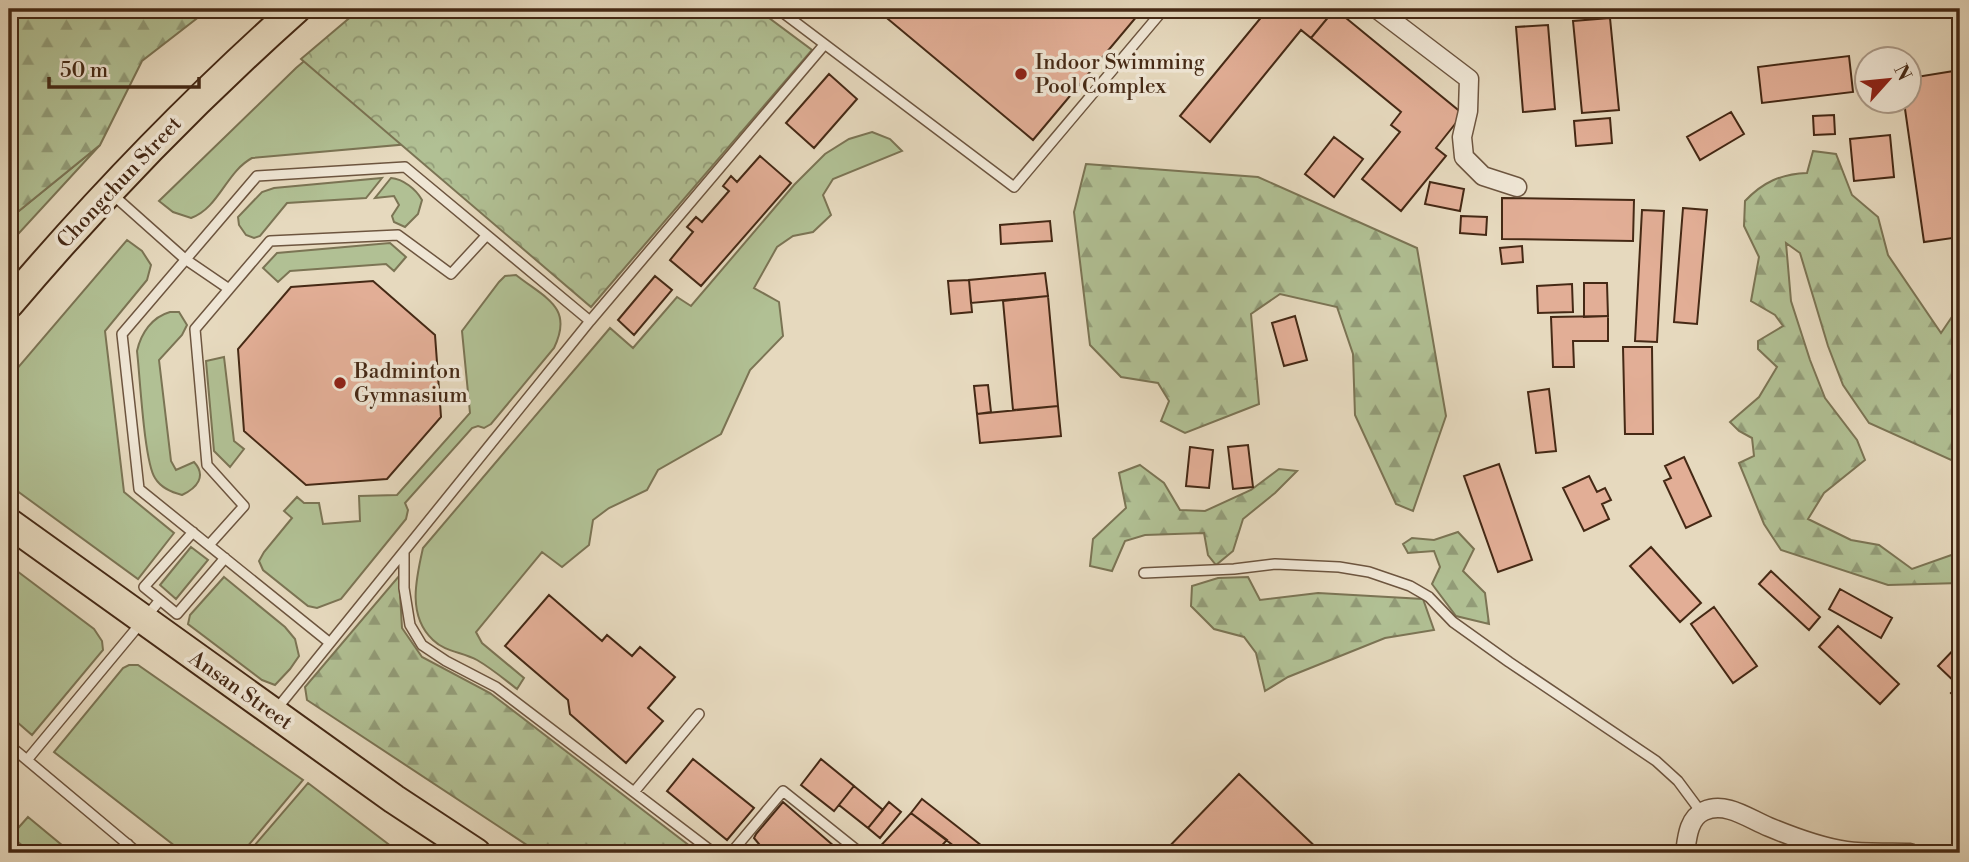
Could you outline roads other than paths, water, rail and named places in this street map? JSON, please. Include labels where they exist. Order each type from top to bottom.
[{"type":"main road","name":"Chongchun Street","points":[[9,304],[108,191],[217,81],[296,9]]},
{"type":"main road","name":"Ansan Street","points":[[9,523],[151,610],[274,713],[394,799],[477,853]]},
{"type":"street","points":[[1377,9],[1469,79],[1468,111],[1462,136],[1464,157],[1483,176],[1517,187]]},
{"type":"street","points":[[1685,853],[1690,827],[1701,812],[1716,808],[1734,811],[1771,828],[1848,852],[1910,853]]},
{"type":"lane","points":[[778,9],[1014,187],[1164,9]]},
{"type":"lane","points":[[274,713],[590,321],[824,45]]},
{"type":"lane","points":[[330,643],[139,489],[122,334],[257,176],[405,167],[590,321]]},
{"type":"lane","points":[[108,191],[185,259],[229,289]]},
{"type":"lane","points":[[209,545],[244,506],[207,465],[195,330],[271,241],[398,235],[451,274],[486,236]]},
{"type":"lane","points":[[151,610],[144,587],[192,532]]},
{"type":"lane","points":[[404,552],[404,588],[410,625],[422,645],[496,687],[714,853]]},
{"type":"lane","points":[[151,610],[177,614],[225,558]]},
{"type":"lane","points":[[1144,573],[1234,569],[1275,564],[1339,566],[1369,572],[1410,586],[1429,597],[1453,622],[1509,662],[1656,761],[1678,781],[1701,812]]},
{"type":"lane","points":[[27,760],[151,610]]},
{"type":"lane","points":[[634,792],[699,714]]},
{"type":"lane","points":[[9,745],[138,853]]},
{"type":"lane","points":[[731,853],[783,791],[858,851],[855,853]]},
{"type":"lane","points":[[120,853],[128,844]]},
{"type":"place","name":"Indoor Swimming Pool Complex","points":[[1021,74]]},
{"type":"place","name":"Badminton Gymnasium","points":[[340,383]]}]
